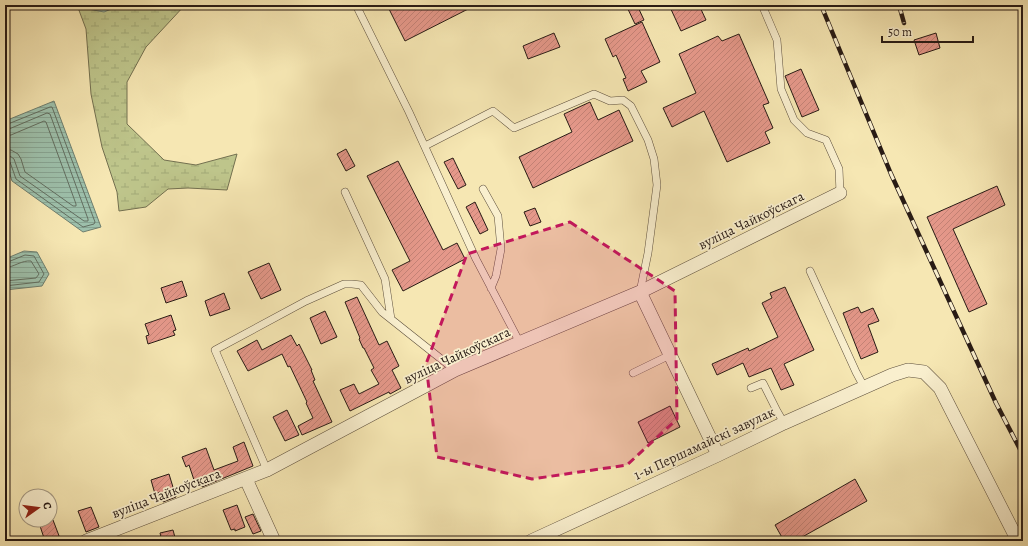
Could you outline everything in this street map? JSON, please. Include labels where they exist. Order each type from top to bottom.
[{"type":"street","name":"вуліца Чайкоўскага","points":[[86,541],[267,470],[455,370],[640,292],[840,193]]},
{"type":"street","points":[[640,292],[718,455]]},
{"type":"street","name":"1-ы Першамайскі завулак","points":[[531,541],[784,423],[892,375],[908,370],[924,372],[940,388],[1018,541]]},
{"type":"street","points":[[246,479],[274,541]]},
{"type":"lane","points":[[356,5],[409,112],[476,259],[520,343]]},
{"type":"lane","points":[[762,5],[777,40],[781,90],[794,120],[807,133],[826,140],[839,169],[840,193]]},
{"type":"lane","points":[[425,146],[493,110],[514,128],[594,94],[610,101],[623,100],[631,106],[648,140],[654,159],[657,185],[648,252],[640,292]]},
{"type":"lane","points":[[483,189],[498,216],[501,249],[496,276],[491,288]]},
{"type":"lane","points":[[345,192],[384,279],[391,319]]},
{"type":"lane","points":[[810,271],[864,387]]},
{"type":"lane","points":[[267,470],[215,350],[306,302],[344,284],[352,284],[361,285],[382,312],[455,370]]},
{"type":"lane","points":[[633,373],[670,355]]},
{"type":"lane","points":[[751,388],[763,383],[784,423]]},
{"type":"highlighted area","points":[[570,222],[675,291],[677,419],[627,465],[532,479],[437,457],[426,364],[467,254]]},
{"type":"green space","points":[[77,5],[185,5],[146,47],[127,82],[127,124],[164,160],[196,165],[237,154],[227,190],[188,188],[168,189],[146,207],[119,211],[117,192],[102,147],[91,94],[86,29]]},
{"type":"water","points":[[86,5],[121,5],[104,12],[88,9]]},
{"type":"water","points":[[54,101],[101,227],[83,232],[12,181],[5,158],[5,121]]},
{"type":"water","points":[[24,251],[37,252],[49,274],[42,286],[5,290],[5,259]]},
{"type":"building","points":[[387,5],[476,5],[405,41]]},
{"type":"building","points":[[626,5],[637,5],[644,20],[635,24]]},
{"type":"building","points":[[669,5],[699,5],[706,20],[681,31]]},
{"type":"building","points":[[642,22],[660,62],[641,71],[647,82],[628,91],[623,79],[626,78],[616,55],[613,57],[605,39]]},
{"type":"building","points":[[554,33],[560,47],[528,59],[523,46]]},
{"type":"building","points":[[936,33],[940,48],[919,55],[914,40]]},
{"type":"building","points":[[739,34],[769,103],[763,105],[773,128],[765,132],[770,143],[727,162],[704,111],[672,127],[663,108],[696,93],[679,54],[718,36],[722,41]]},
{"type":"building","points":[[801,69],[819,110],[802,117],[785,76]]},
{"type":"building","points":[[590,102],[598,120],[619,110],[633,141],[533,188],[519,157],[572,132],[564,114]]},
{"type":"building","points":[[346,149],[355,166],[346,171],[337,154]]},
{"type":"building","points":[[453,158],[466,185],[458,189],[444,162]]},
{"type":"building","points":[[398,161],[443,250],[457,243],[465,259],[403,291],[392,270],[410,261],[367,176]]},
{"type":"building","points":[[997,186],[1005,205],[953,229],[987,304],[969,312],[927,217]]},
{"type":"building","points":[[475,202],[488,230],[480,234],[466,207]]},
{"type":"building","points":[[535,208],[541,222],[530,226],[524,212]]},
{"type":"building","points":[[269,263],[281,290],[261,299],[248,272]]},
{"type":"building","points":[[182,281],[187,296],[166,303],[161,288]]},
{"type":"building","points":[[785,287],[814,350],[784,364],[794,385],[781,390],[771,368],[749,377],[743,363],[717,375],[712,364],[748,348],[749,351],[778,337],[762,303],[772,298],[770,293]]},
{"type":"building","points":[[224,293],[230,309],[210,316],[205,301]]},
{"type":"building","points":[[357,297],[379,345],[387,341],[399,366],[392,370],[401,388],[390,394],[389,392],[350,411],[340,390],[354,384],[359,394],[379,384],[371,370],[374,368],[359,339],[360,338],[345,302]]},
{"type":"building","points":[[858,307],[861,313],[873,308],[879,321],[868,325],[878,352],[861,359],[843,313]]},
{"type":"building","points":[[325,311],[337,337],[321,344],[310,318]]},
{"type":"building","points":[[171,315],[176,330],[173,331],[175,335],[148,344],[146,336],[149,335],[145,324]]},
{"type":"building","points":[[291,335],[297,346],[299,344],[312,370],[315,380],[313,381],[332,422],[302,435],[298,426],[313,418],[290,366],[288,367],[282,354],[248,371],[237,351],[257,340],[262,350]]},
{"type":"building","points":[[670,406],[680,427],[648,443],[638,422]]},
{"type":"building","points":[[287,410],[299,435],[285,441],[273,417]]},
{"type":"building","points":[[244,442],[253,466],[202,487],[199,478],[194,480],[189,465],[186,467],[182,457],[206,448],[214,470],[238,461],[233,447]]},
{"type":"building","points":[[169,474],[176,497],[163,502],[160,492],[155,494],[151,480]]},
{"type":"building","points":[[855,479],[867,501],[795,541],[784,541],[775,525]]},
{"type":"building","points":[[237,505],[245,527],[235,531],[235,529],[231,530],[223,510]]},
{"type":"building","points":[[91,507],[99,527],[86,532],[78,511]]},
{"type":"building","points":[[253,514],[261,531],[253,534],[245,517]]},
{"type":"building","points":[[41,528],[56,528],[61,541],[45,541]]},
{"type":"building","points":[[173,530],[176,541],[162,541],[160,533]]},
{"type":"railway","points":[[821,5],[891,174],[996,403],[1023,455]]},
{"type":"railway","points":[[899,5],[904,23]]}]
